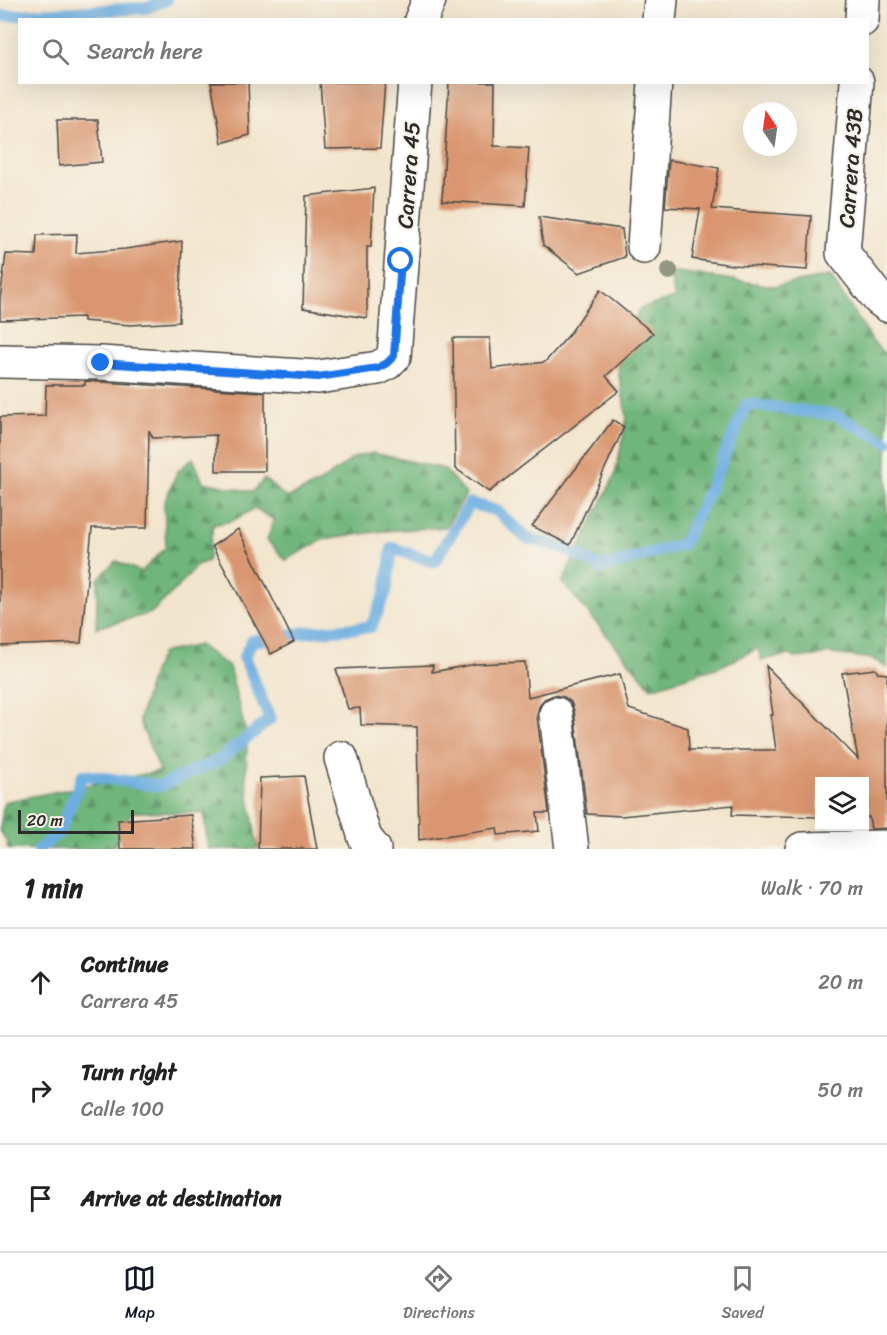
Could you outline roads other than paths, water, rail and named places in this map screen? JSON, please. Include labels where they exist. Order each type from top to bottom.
[{"type":"street","points":[[422,18],[429,0]]},
{"type":"street","points":[[659,18],[660,0]]},
{"type":"street","points":[[862,18],[863,0]]},
{"type":"street","name":"Carrera 45","points":[[0,361],[101,363],[318,377],[378,368],[387,363],[394,356],[415,84]]},
{"type":"street","points":[[644,247],[655,84]]},
{"type":"street","name":"Carrera 43B","points":[[857,84],[843,253],[879,299],[887,305]]},
{"type":"street","points":[[556,714],[572,849]]},
{"type":"street","points":[[341,758],[365,838],[374,849]]},
{"type":"street","points":[[802,849],[887,847]]},
{"type":"waterway","points":[[0,16],[147,8],[166,0]]},
{"type":"waterway","points":[[39,849],[60,831],[83,775],[160,786],[221,759],[270,719],[244,657],[252,641],[307,632],[371,627],[386,592],[392,548],[434,562],[470,503],[497,511],[526,538],[564,548],[601,568],[683,544],[747,404],[835,415],[887,442]]}]
